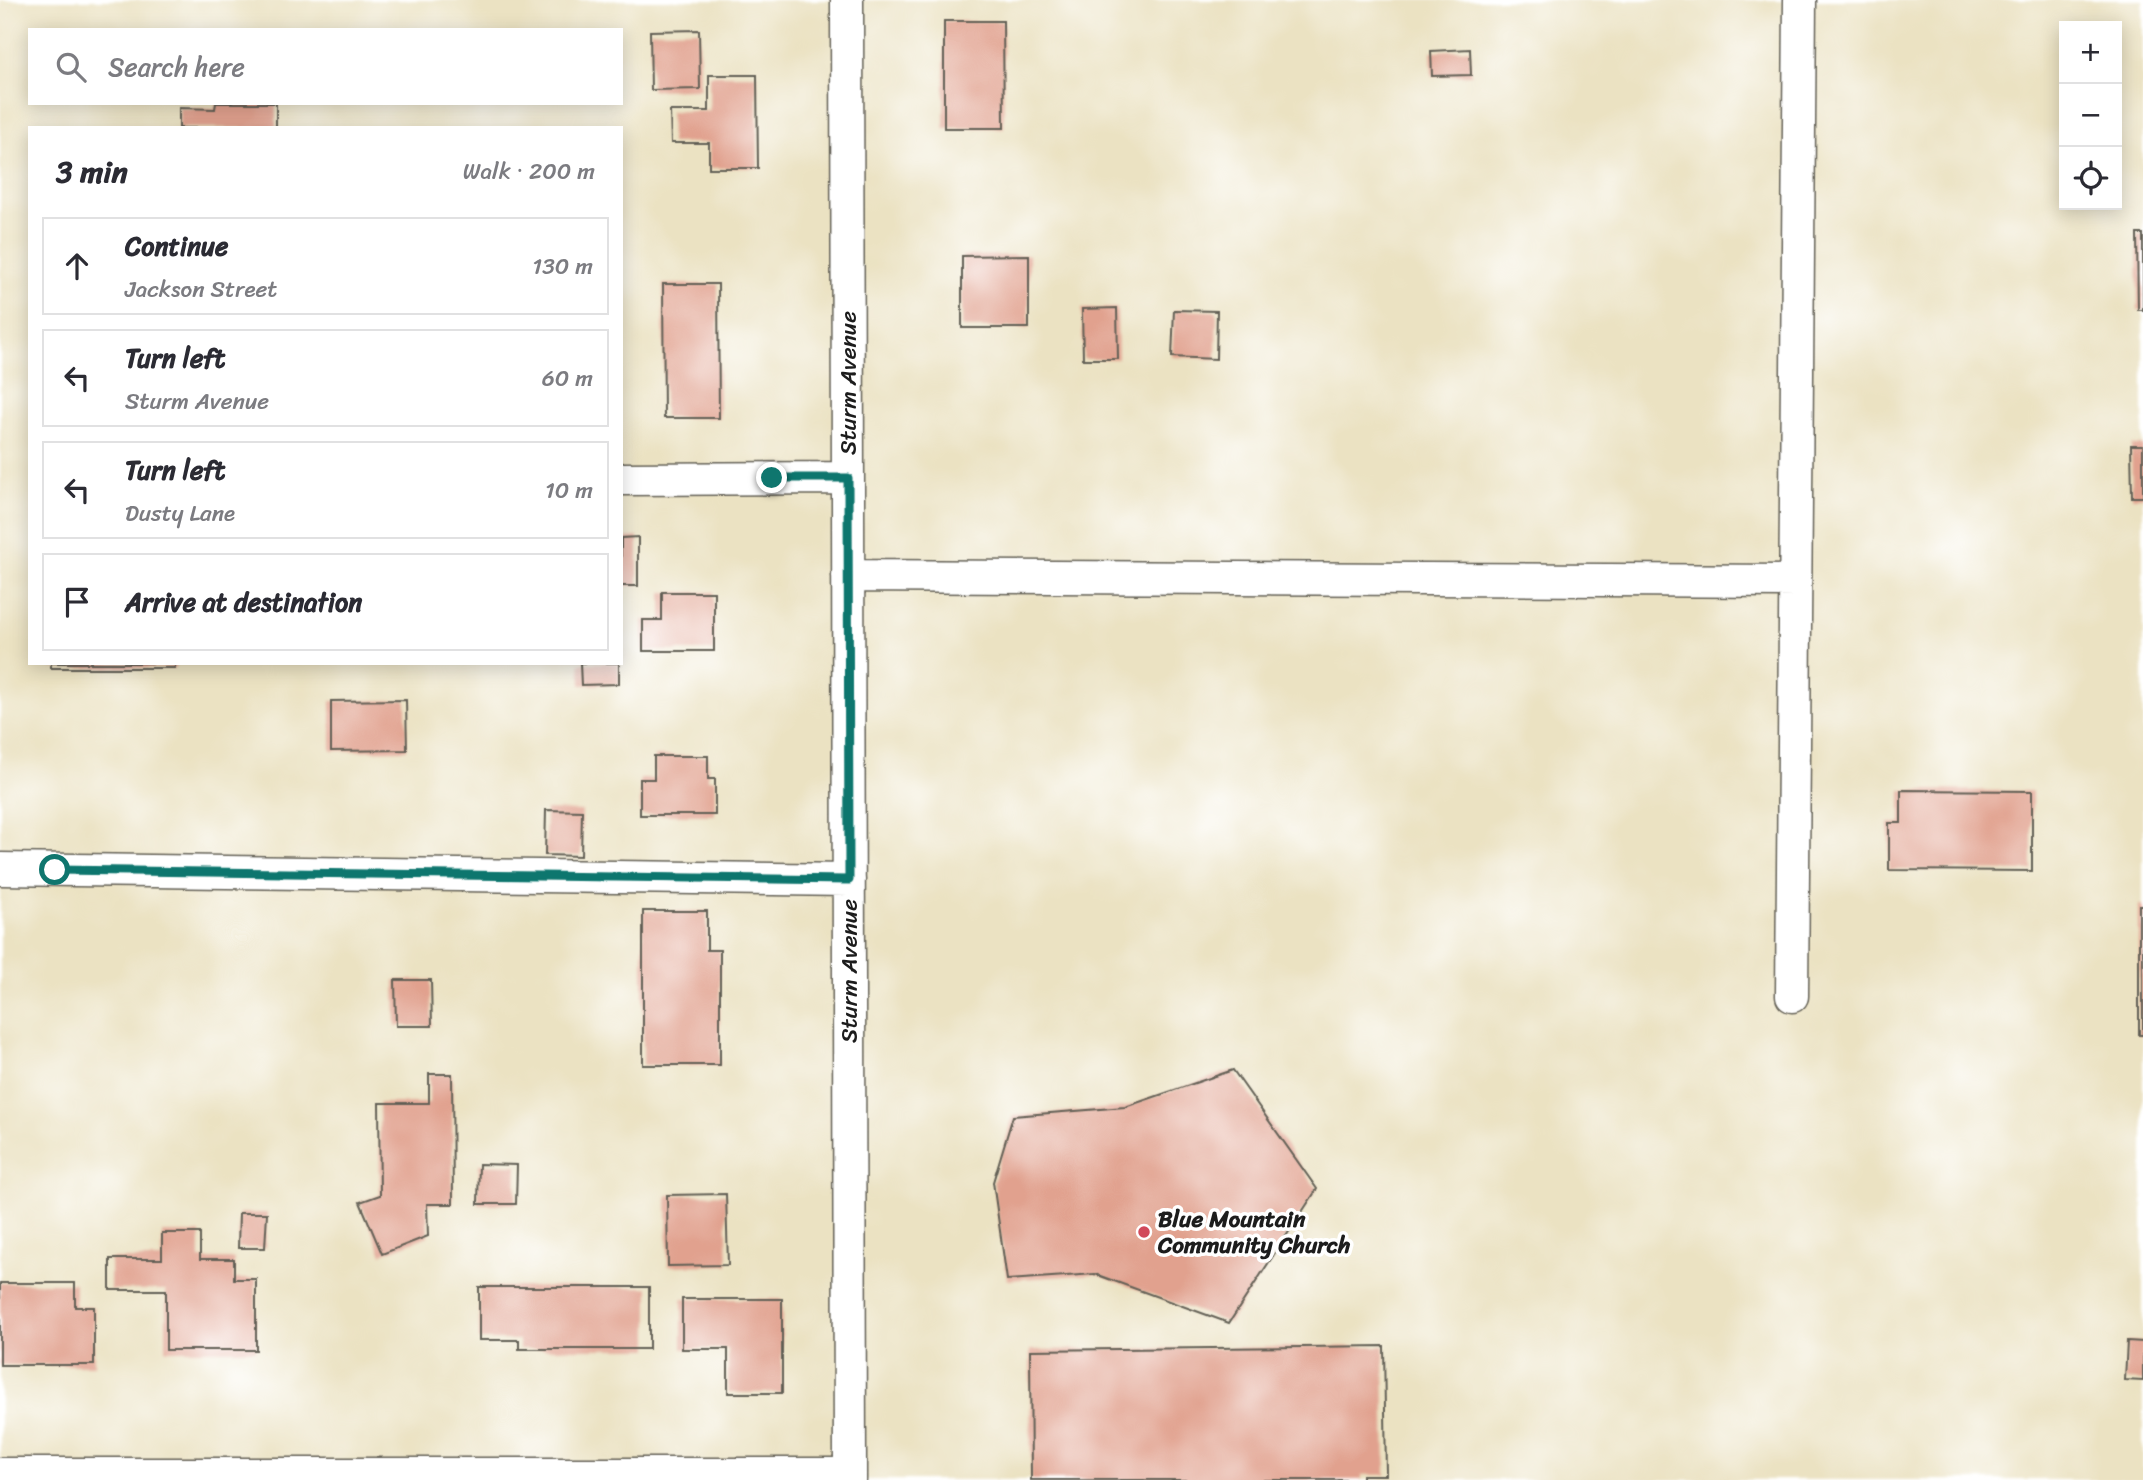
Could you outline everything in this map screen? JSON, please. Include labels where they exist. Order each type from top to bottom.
[{"type":"street","name":"Sturm Avenue","points":[[847,0],[850,1477]]},
{"type":"street","points":[[1792,996],[1800,0]]},
{"type":"street","points":[[623,479],[848,478]]},
{"type":"street","points":[[848,576],[1795,582]]},
{"type":"street","points":[[0,869],[849,880]]},
{"type":"street","points":[[0,1474],[850,1477]]},
{"type":"building","points":[[944,21],[1003,21],[1004,128],[944,128]]},
{"type":"building","points":[[699,30],[700,89],[651,90],[650,31]]},
{"type":"building","points":[[1470,49],[1471,75],[1432,76],[1431,51]]},
{"type":"building","points":[[709,75],[757,75],[758,168],[709,168],[709,143],[671,143],[670,111],[709,111]]},
{"type":"building","points":[[216,105],[276,105],[276,126],[179,126],[179,108],[215,109]]},
{"type":"building","points":[[2137,234],[2143,234],[2143,310],[2138,310]]},
{"type":"building","points":[[1029,255],[1029,328],[962,328],[962,256]]},
{"type":"building","points":[[663,284],[718,284],[719,418],[664,418]]},
{"type":"building","points":[[1117,308],[1118,359],[1083,359],[1082,309]]},
{"type":"building","points":[[1174,310],[1217,311],[1216,359],[1172,357]]},
{"type":"building","points":[[2131,445],[2143,445],[2143,497],[2132,497]]},
{"type":"building","points":[[638,537],[638,586],[623,586],[623,538]]},
{"type":"building","points":[[662,592],[714,592],[714,651],[643,651],[643,620],[662,620]]},
{"type":"building","points":[[51,665],[175,665],[175,668],[51,668]]},
{"type":"building","points":[[580,665],[619,665],[619,684],[581,685]]},
{"type":"building","points":[[406,700],[407,750],[331,751],[331,701]]},
{"type":"building","points":[[654,756],[708,756],[708,779],[715,779],[715,815],[640,815],[640,779],[654,779]]},
{"type":"building","points":[[1901,790],[2032,791],[2032,871],[1889,870],[1889,823],[1901,823]]},
{"type":"building","points":[[546,810],[582,811],[581,856],[545,855]]},
{"type":"building","points":[[2139,905],[2143,905],[2143,1035],[2139,1035]]},
{"type":"building","points":[[643,911],[707,911],[707,950],[720,950],[720,1065],[643,1065]]},
{"type":"building","points":[[395,980],[431,980],[432,1026],[396,1026]]},
{"type":"building","name":"Blue Mountain Community Church","points":[[1233,1070],[1317,1189],[1229,1323],[1095,1274],[1007,1280],[993,1182],[1013,1116],[1125,1107]]},
{"type":"building","points":[[429,1074],[452,1074],[453,1204],[427,1204],[428,1236],[382,1254],[360,1202],[380,1195],[379,1103],[429,1103]]},
{"type":"building","points":[[479,1164],[517,1165],[516,1204],[478,1204]]},
{"type":"building","points":[[726,1194],[728,1265],[668,1266],[667,1195]]},
{"type":"building","points":[[239,1213],[267,1213],[265,1248],[238,1248]]},
{"type":"building","points":[[162,1233],[200,1233],[200,1259],[234,1259],[234,1279],[256,1279],[256,1350],[166,1350],[166,1290],[110,1290],[110,1259],[162,1259]]},
{"type":"building","points":[[0,1283],[75,1283],[75,1307],[94,1307],[94,1365],[0,1365]]},
{"type":"building","points":[[479,1287],[649,1287],[649,1349],[519,1349],[519,1340],[479,1340]]},
{"type":"building","points":[[682,1299],[782,1299],[782,1393],[728,1393],[728,1349],[682,1349]]},
{"type":"building","points":[[2127,1341],[2143,1342],[2143,1381],[2125,1380]]},
{"type":"building","points":[[1384,1346],[1386,1475],[1362,1475],[1362,1480],[1031,1480],[1030,1350]]},
{"type":"place","name":"Blue Mountain Community Church","points":[[1144,1232]]},
{"type":"route","points":[[55,870],[849,880],[848,478],[772,478]]}]
